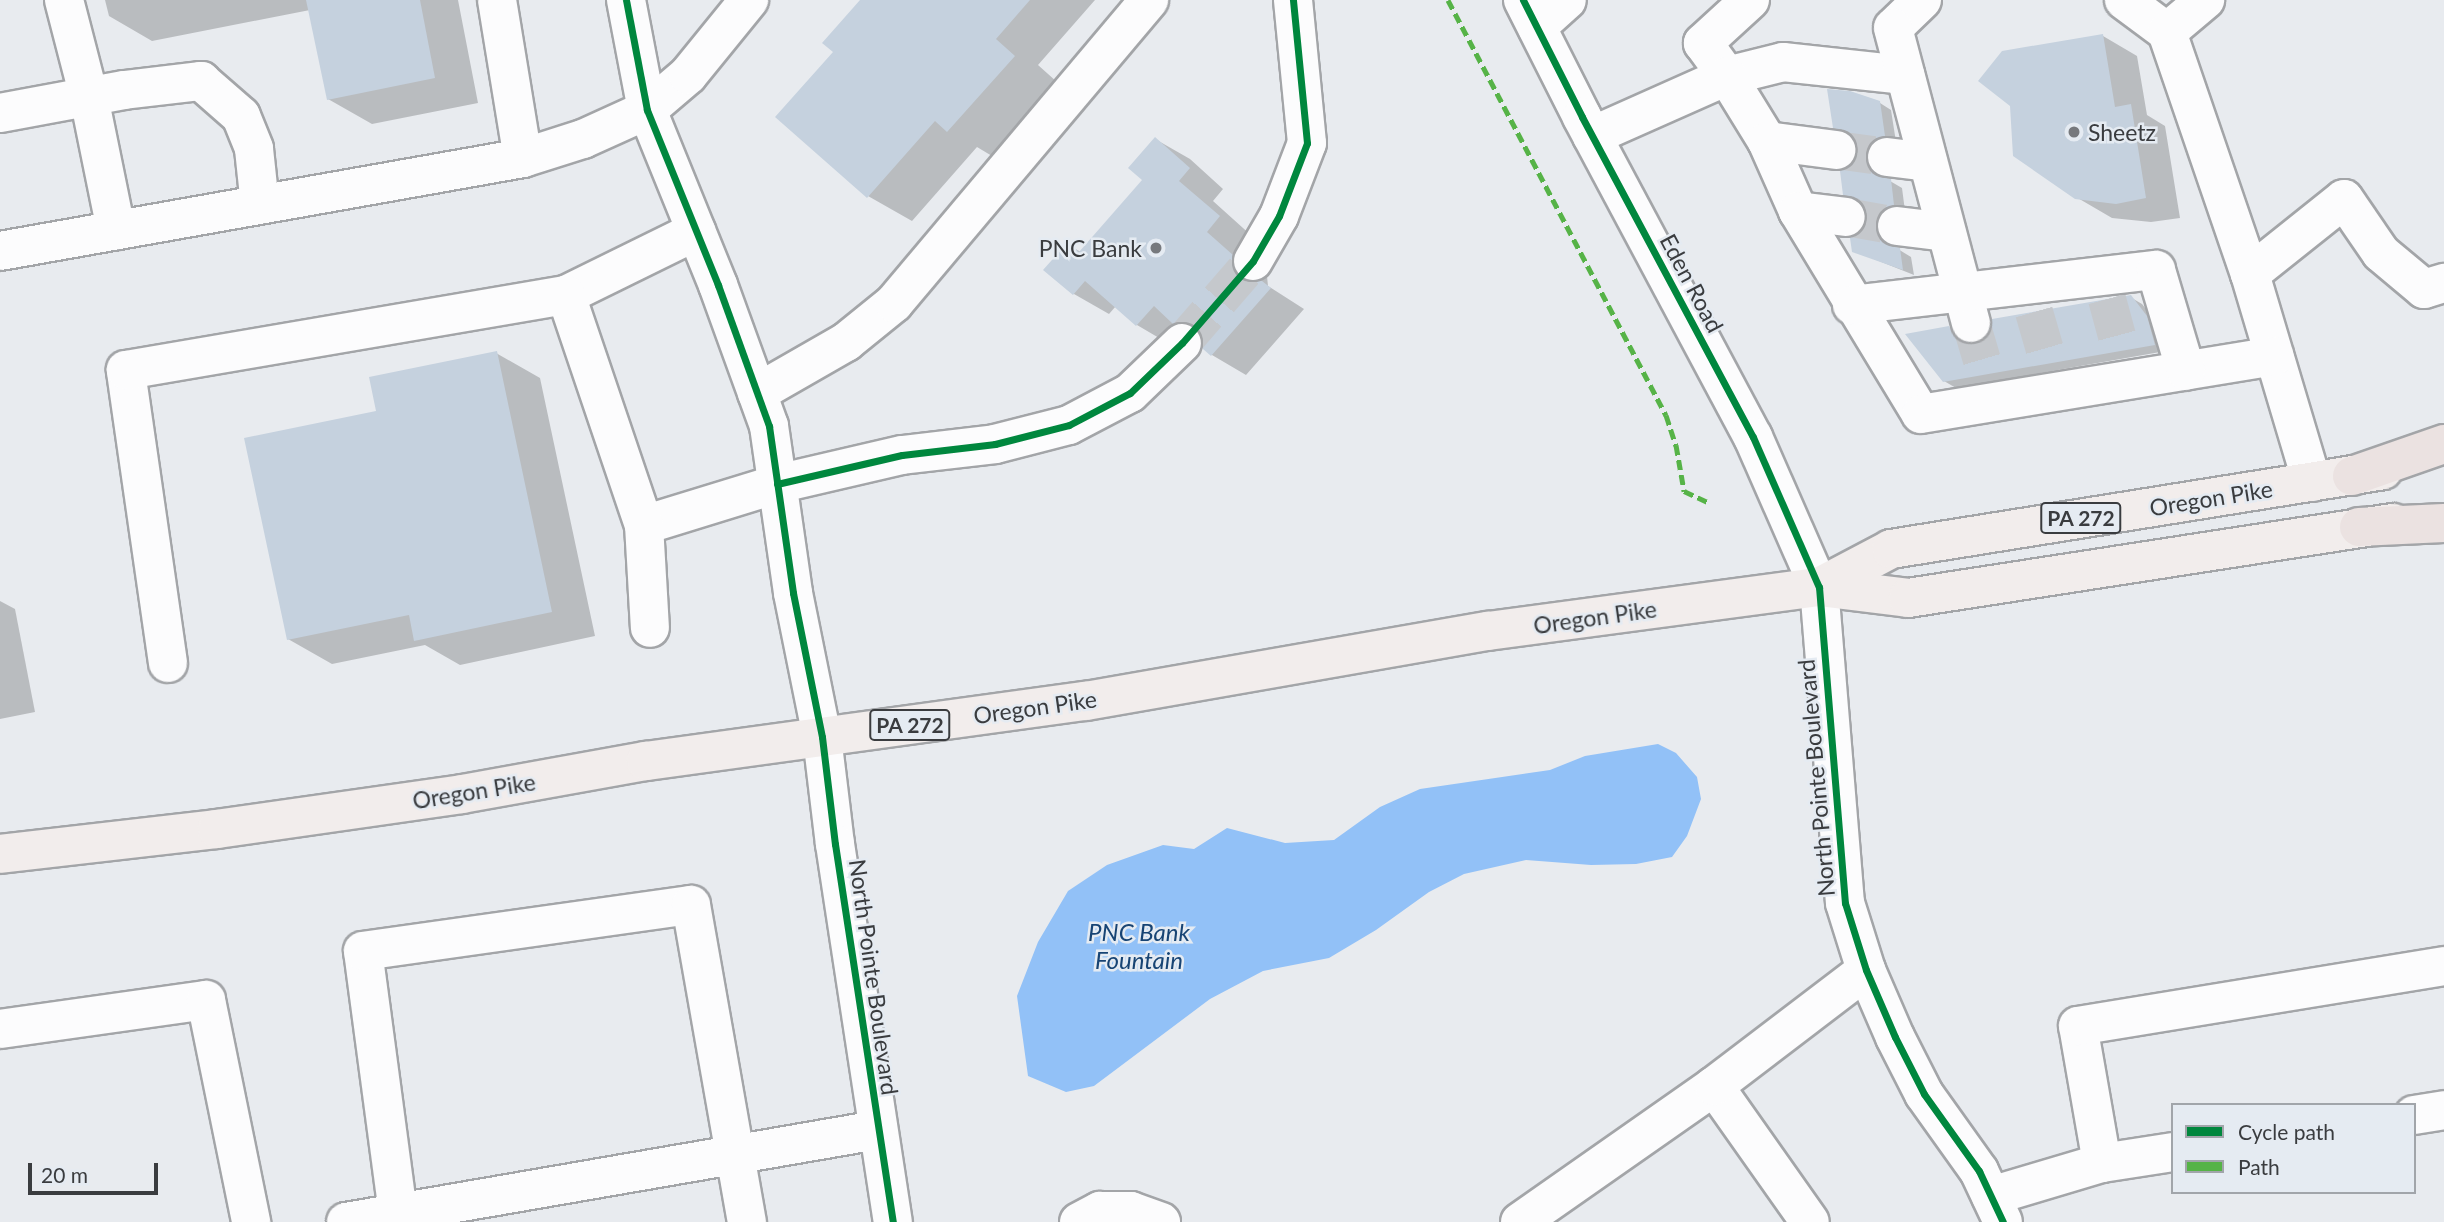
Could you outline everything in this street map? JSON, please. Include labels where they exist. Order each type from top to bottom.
[{"type":"highway","points":[[2352,476],[2444,444]]},
{"type":"highway","points":[[2359,527],[2444,523]]},
{"type":"main road","name":"Oregon Pike","points":[[1819,587],[1891,549],[2444,460]]},
{"type":"main road","name":"Oregon Pike","points":[[0,854],[244,825],[822,737],[1086,701],[1488,631],[1819,587],[1908,598],[2444,516]]},
{"type":"street","points":[[64,0],[89,97],[116,230]]},
{"type":"street","points":[[497,0],[523,158]]},
{"type":"street","name":"North Pointe Boulevard","points":[[626,0],[647,110],[696,231],[769,426],[793,593],[822,737],[877,1130],[893,1222]]},
{"type":"street","points":[[0,251],[523,158],[583,139],[647,110],[688,75],[749,0]]},
{"type":"street","points":[[757,393],[846,342],[894,303],[1149,0]]},
{"type":"street","points":[[1253,261],[1279,216],[1307,143],[1293,0]]},
{"type":"street","points":[[1530,14],[1567,0]]},
{"type":"street","points":[[1750,0],[1703,43],[1767,141],[1798,211],[1852,305],[1921,414],[1990,388],[2124,366],[2186,371],[2274,356]]},
{"type":"street","points":[[1922,0],[1893,28],[1966,307]]},
{"type":"street","points":[[2124,0],[2167,32],[2250,274],[2312,482]]},
{"type":"street","points":[[2167,32],[2205,0]]},
{"type":"street","name":"Eden Road","points":[[1530,14],[1753,438],[1819,587]]},
{"type":"street","points":[[1592,136],[1727,76],[1783,62],[1905,75]]},
{"type":"street","points":[[0,113],[201,81],[241,116],[254,149],[260,205]]},
{"type":"street","points":[[1767,141],[1836,150]]},
{"type":"street","points":[[1887,157],[1928,162]]},
{"type":"street","points":[[2250,274],[2344,199],[2381,253],[2415,282],[2424,289],[2444,283]]},
{"type":"street","points":[[1798,211],[1846,216]]},
{"type":"street","points":[[1897,226],[1946,232]]},
{"type":"street","points":[[168,663],[126,370],[566,295],[696,231]]},
{"type":"street","points":[[1852,305],[1966,307],[2104,288],[2156,270],[2186,371]]},
{"type":"street","points":[[566,295],[644,525],[650,628]]},
{"type":"street","points":[[644,525],[777,484],[902,455],[995,444],[1069,425],[1130,393],[1182,343]]},
{"type":"street","name":"North Pointe Boulevard","points":[[1819,587],[1845,903],[1866,970],[1895,1037],[1924,1094],[1979,1171],[1997,1209]]},
{"type":"street","points":[[398,1213],[363,951],[691,905],[747,1222]]},
{"type":"street","points":[[2102,1163],[2078,1026],[2444,966]]},
{"type":"street","points":[[1520,1222],[1714,1086],[1866,970]]},
{"type":"street","points":[[0,1029],[206,1000],[251,1222]]},
{"type":"street","points":[[1714,1086],[1810,1222]]},
{"type":"street","points":[[2416,1115],[2444,1110]]},
{"type":"street","points":[[352,1221],[877,1130]]},
{"type":"street","points":[[1997,1209],[2102,1163],[2171,1152]]},
{"type":"street","points":[[1079,1222],[1100,1211],[1132,1210],[1160,1222]]},
{"type":"water","name":"PNC Bank Fountain","points":[[1658,744],[1676,753],[1697,777],[1701,799],[1687,836],[1672,857],[1636,864],[1591,865],[1526,860],[1464,874],[1429,892],[1376,930],[1329,958],[1263,971],[1210,999],[1094,1086],[1066,1092],[1028,1076],[1017,996],[1038,942],[1068,891],[1107,865],[1163,845],[1194,849],[1227,828],[1285,843],[1334,840],[1380,807],[1420,789],[1550,770],[1585,756]]},
{"type":"building","points":[[306,0],[420,0],[435,78],[327,100]]},
{"type":"building","points":[[860,0],[1030,0],[996,39],[1015,56],[947,132],[935,121],[867,198],[775,117],[833,52],[822,43]]},
{"type":"building","name":"Sheetz","points":[[2103,34],[2115,107],[2131,104],[2146,198],[2116,204],[2075,199],[2013,156],[2010,106],[1978,81],[2002,51]]},
{"type":"building","points":[[1827,89],[1850,91],[1880,101],[1885,136],[1870,143],[1865,155],[1867,166],[1873,174],[1891,179],[1894,205],[1880,212],[1875,224],[1877,235],[1883,243],[1900,248],[1903,270],[1852,252],[1850,238],[1864,230],[1868,219],[1866,209],[1859,199],[1843,195],[1840,171],[1854,163],[1858,153],[1856,142],[1849,132],[1833,128]]},
{"type":"building","points":[[1155,137],[1190,168],[1179,181],[1220,216],[1207,232],[1233,255],[1234,272],[1243,280],[1262,281],[1271,288],[1211,356],[1203,349],[1203,338],[1198,328],[1189,322],[1173,324],[1154,306],[1136,326],[1085,281],[1073,295],[1043,270],[1068,242],[1079,252],[1142,180],[1128,168]]},
{"type":"building","points":[[2131,295],[2147,316],[2155,345],[1943,382],[1905,334],[1949,326],[1956,339],[1966,344],[1976,344],[1987,338],[1992,329],[1992,319]]},
{"type":"building","points":[[497,351],[552,612],[414,641],[409,615],[287,640],[244,438],[376,411],[369,377]]},
{"type":"tunnel","points":[[1836,150],[1887,157]]},
{"type":"tunnel","points":[[1846,217],[1897,226]]},
{"type":"tunnel","points":[[1182,343],[1253,261]]},
{"type":"tunnel","points":[[2107,299],[2121,351]]},
{"type":"tunnel","points":[[2034,312],[2049,364]]},
{"type":"tunnel","points":[[1971,323],[1986,374]]},
{"type":"marked path","points":[[1448,0],[1666,415],[1676,445],[1684,491],[1708,502]]},
{"type":"cycle path","points":[[626,0],[647,110],[718,285],[769,426],[793,593],[822,737],[835,844],[893,1222]]},
{"type":"cycle path","points":[[777,484],[902,455],[995,444],[1069,425],[1130,393],[1182,343],[1253,261],[1279,216],[1307,143],[1293,0]]},
{"type":"cycle path","points":[[1523,0],[1582,117],[1753,437],[1819,587],[1845,903],[1866,970],[1895,1037],[1924,1094],[1979,1171],[2003,1222]]},
{"type":"place","name":"Sheetz","points":[[2074,132]]},
{"type":"place","name":"PNC Bank","points":[[1156,248]]}]
